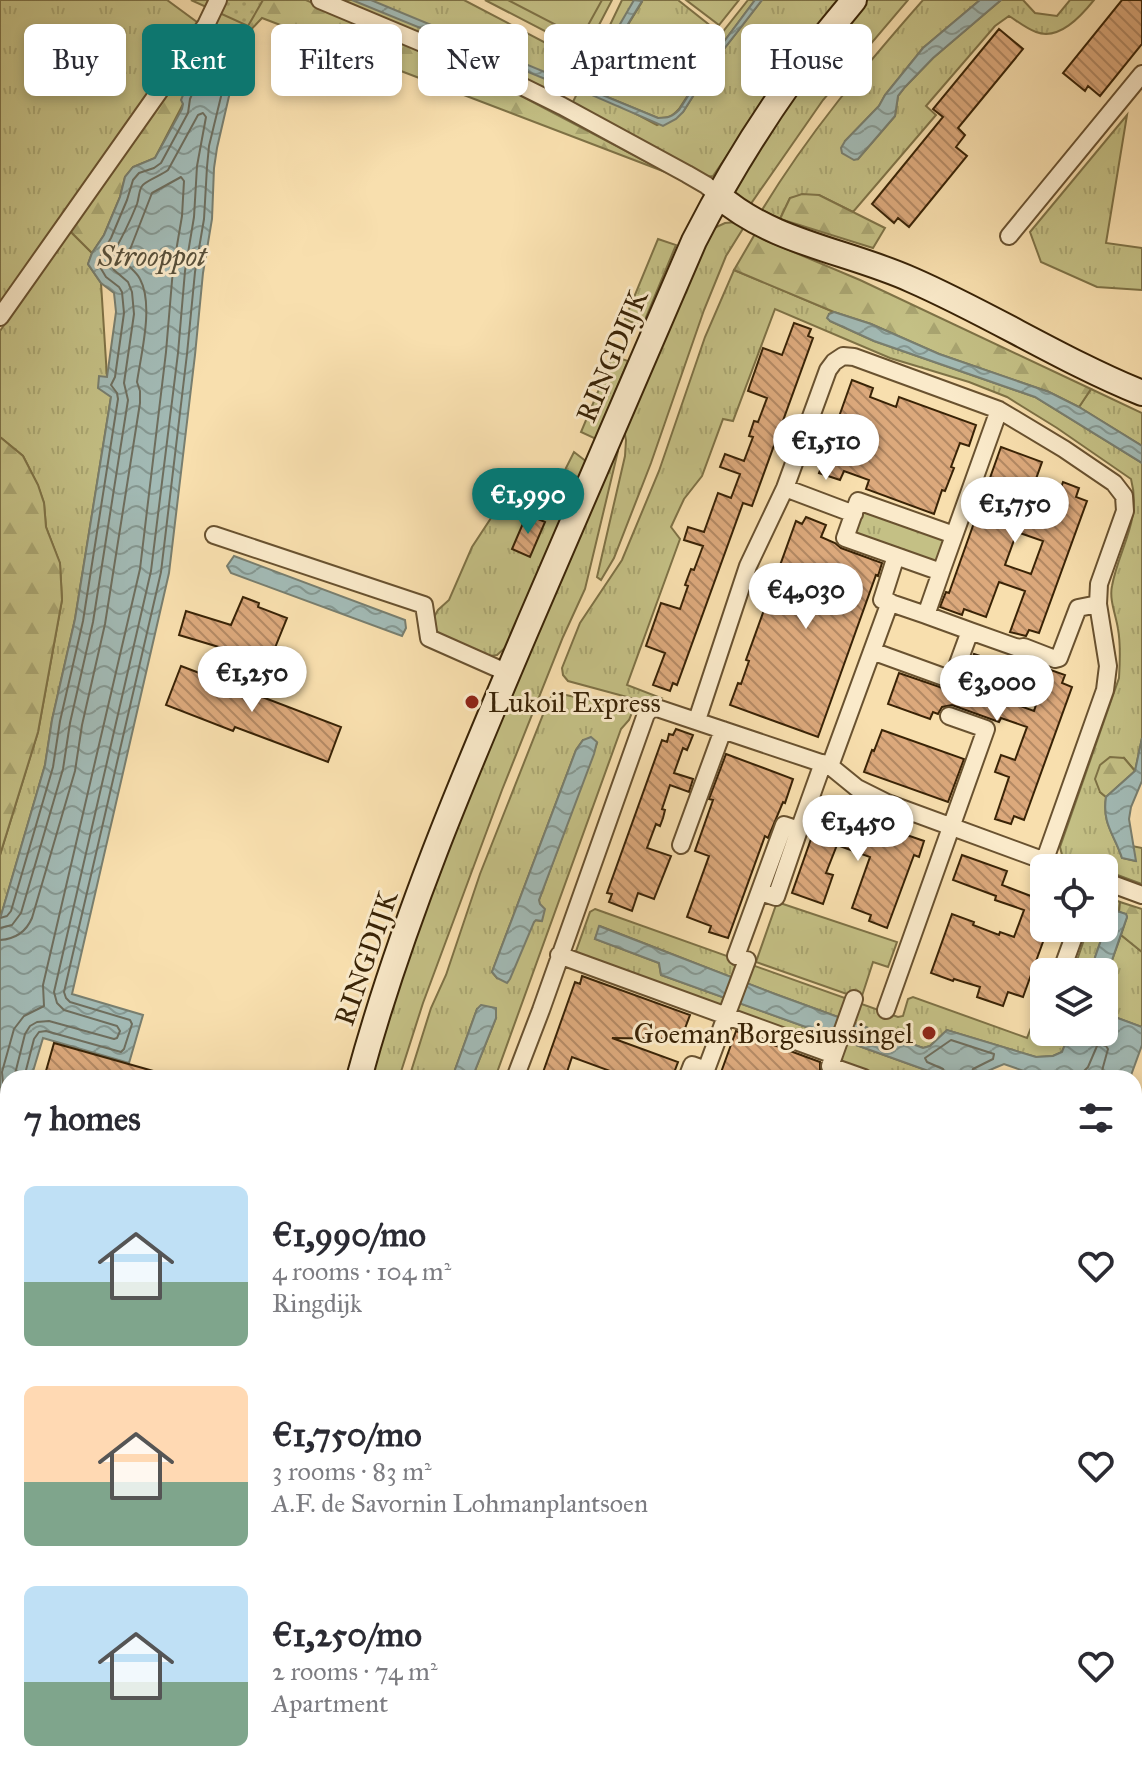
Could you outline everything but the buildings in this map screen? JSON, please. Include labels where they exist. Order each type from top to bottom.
[{"type":"main road","name":"RINGDIJK","points":[[361,1070],[432,856],[694,241],[744,151],[795,75],[854,0]]},
{"type":"main road","points":[[718,195],[752,219],[805,243],[877,265],[925,285],[1142,393]]},
{"type":"street","points":[[0,317],[206,25],[218,0]]},
{"type":"street","points":[[320,0],[538,94],[687,174],[718,195]]},
{"type":"street","points":[[1009,236],[1142,74]]},
{"type":"street","points":[[697,720],[748,566],[785,488],[828,370],[834,362],[843,356],[854,357],[999,410],[1114,483],[1124,496],[1125,511],[1099,584],[1098,604],[1108,666],[1105,690],[1047,854]]},
{"type":"street","points":[[926,615],[999,410]]},
{"type":"street","points":[[785,488],[854,514]]},
{"type":"street","points":[[941,572],[845,538],[858,501],[954,535]]},
{"type":"street","points":[[214,535],[424,605],[429,638],[508,673]]},
{"type":"street","points":[[896,556],[882,600],[1055,659],[1059,658],[1078,608],[1098,604]]},
{"type":"street","points":[[706,1070],[726,1017],[760,892],[784,825],[799,830],[890,602]]},
{"type":"street","points":[[872,651],[952,680],[970,631]]},
{"type":"street","points":[[518,1070],[646,714],[651,709],[697,720],[826,765],[857,788],[887,803],[1030,857]]},
{"type":"street","points":[[886,1010],[986,729],[949,716]]},
{"type":"street","points":[[681,845],[723,730]]},
{"type":"street","points":[[1118,886],[1142,895]]},
{"type":"street","points":[[559,955],[726,1017],[830,1066],[854,999]]},
{"type":"green space","points":[[0,0],[167,0],[200,24],[142,24],[142,96],[151,96],[0,312]]},
{"type":"green space","points":[[191,0],[263,0],[249,24]]},
{"type":"green space","points":[[224,0],[306,0],[361,24],[278,24],[262,18],[255,25],[208,24]]},
{"type":"green space","points":[[331,0],[464,0],[510,24],[418,24],[418,35],[402,29],[402,24],[390,24]]},
{"type":"green space","points":[[485,0],[612,0],[600,24],[544,24],[544,31]]},
{"type":"green space","points":[[508,0],[602,0],[589,24],[554,24]]},
{"type":"green space","points":[[622,0],[635,0],[621,24],[610,24]]},
{"type":"green space","points":[[640,0],[678,0],[708,24],[628,24],[642,2]]},
{"type":"green space","points":[[686,0],[739,0],[718,24]]},
{"type":"green space","points":[[748,0],[755,0],[725,40],[725,29]]},
{"type":"green space","points":[[762,0],[839,0],[821,24],[743,24]]},
{"type":"green space","points":[[865,0],[908,0],[872,42],[872,24],[847,24]]},
{"type":"green space","points":[[923,0],[980,0],[923,48],[879,106],[845,141],[858,159],[895,116],[898,96],[905,87],[933,58],[1001,0],[1023,0],[1035,13],[1057,16],[1070,0],[1094,0],[1069,25],[1053,33],[1036,32],[1009,16],[995,26],[926,106],[936,115],[853,212],[819,195],[790,198],[780,219],[762,210],[798,154],[842,96],[872,96],[872,60]]},
{"type":"green space","points":[[741,27],[741,96],[768,96],[713,176],[706,177],[571,106],[576,96],[603,96],[657,125],[683,112],[693,96],[725,96],[725,48]]},
{"type":"green space","points":[[528,34],[544,42],[544,90],[528,82]]},
{"type":"green space","points":[[402,42],[418,49],[418,78],[402,71]]},
{"type":"green space","points":[[160,96],[191,96],[183,104],[155,158],[133,167],[125,177],[104,235],[92,253],[70,231]]},
{"type":"green space","points":[[466,96],[521,96],[668,173]]},
{"type":"green space","points":[[605,96],[687,96],[672,115],[658,118]]},
{"type":"green space","points":[[793,96],[826,96],[750,205],[734,194],[738,177]]},
{"type":"green space","points":[[1127,115],[1106,243],[1142,248],[1142,290],[1097,287],[1041,262],[1030,232]]},
{"type":"green space","points":[[802,194],[819,195],[885,228],[873,248],[780,219],[790,198]]},
{"type":"green space","points":[[737,222],[744,227],[726,256],[704,310],[651,463],[614,558],[601,580],[597,577],[625,456],[623,425],[712,229]]},
{"type":"green space","points":[[70,231],[92,253],[88,264],[101,283],[111,397],[75,619],[45,765],[0,919],[0,855],[38,732],[62,600],[60,564],[46,527],[44,503],[38,486],[23,456],[0,437],[0,331]]},
{"type":"green space","points":[[755,234],[1091,389],[1079,407],[1049,392],[939,354],[734,270]]},
{"type":"green space","points":[[658,239],[676,245],[642,327],[625,319]]},
{"type":"green space","points":[[734,270],[834,312],[829,314],[830,321],[874,341],[1035,397],[1142,463],[1142,738],[1135,771],[1124,758],[1100,792],[1106,797],[1107,822],[1122,858],[1135,861],[1132,846],[1142,848],[1142,884],[1118,875],[1118,854],[1062,854],[1060,847],[1119,678],[1120,641],[1111,591],[1132,521],[1134,494],[1131,479],[1007,397],[890,358],[775,309],[733,421],[723,419],[702,476],[684,499],[671,527],[680,539],[627,685],[661,698],[649,703],[568,681],[563,675],[562,668],[580,623],[622,560],[659,471],[705,337]]},
{"type":"green space","points":[[613,356],[628,361],[596,439],[581,432]]},
{"type":"green space","points":[[1091,389],[1142,413],[1142,446],[1079,407]]},
{"type":"green space","points":[[0,437],[23,456],[38,485],[44,503],[46,527],[60,563],[62,600],[38,732],[0,855]]},
{"type":"green space","points":[[617,446],[585,589],[502,790],[423,1003],[402,1070],[371,1070],[410,941]]},
{"type":"green space","points":[[574,452],[587,462],[506,647],[497,655],[483,657],[435,637],[433,619],[449,600],[472,547],[518,477],[544,470],[561,478]]},
{"type":"green space","points":[[860,510],[948,539],[940,564],[852,533]]},
{"type":"green space","points":[[557,693],[633,710],[621,729],[498,1070],[475,1070],[496,1018],[477,1009],[455,1070],[412,1070],[480,874],[548,702]],"holes":[[[583,740],[597,743],[539,900],[541,921],[535,920],[497,978],[492,972],[576,750]]]},
{"type":"green space","points":[[1110,757],[1124,758],[1135,771],[1106,797],[1100,792],[1095,779],[1100,765]]},
{"type":"green space","points":[[777,902],[897,942],[888,967],[873,962],[861,999],[756,962]]},
{"type":"green space","points":[[1120,902],[1142,909],[1142,952],[1121,935],[1127,917],[1119,912]]},
{"type":"green space","points":[[595,909],[898,1017],[903,1016],[908,999],[913,997],[1027,1038],[1030,1030],[1030,1046],[1064,1046],[1062,1052],[1053,1056],[1036,1057],[947,1030],[930,1046],[923,1048],[600,926],[595,939],[659,963],[661,975],[926,1070],[851,1070],[575,954],[590,912]]},
{"type":"green space","points":[[1121,935],[1142,952],[1142,1027],[1118,1018],[1118,958],[1113,958]]},
{"type":"green space","points":[[1083,942],[1100,942],[1095,958],[1078,958]]},
{"type":"water","points":[[352,0],[371,0],[429,24],[418,24],[418,27]]},
{"type":"water","points":[[634,0],[642,1],[628,24],[620,24]]},
{"type":"water","points":[[755,0],[762,0],[741,24],[725,48],[725,40]]},
{"type":"water","points":[[980,0],[1001,0],[933,58],[905,87],[898,96],[895,116],[858,159],[842,153],[845,141],[879,106],[923,48]]},
{"type":"water","points":[[528,65],[544,72],[544,78],[528,72]]},
{"type":"water","name":"Strooppot","points":[[183,96],[229,96],[214,168],[212,219],[203,273],[169,573],[72,994],[143,1015],[129,1063],[43,1038],[33,1070],[0,1070],[0,919],[45,765],[75,619],[111,397],[98,388],[99,376],[107,377],[116,312],[114,293],[101,283],[88,264],[104,235],[125,177],[133,167],[155,158],[182,109]]},
{"type":"water","points":[[594,96],[605,96],[658,118],[670,117],[688,96],[693,96],[676,119],[663,126]]},
{"type":"water","points":[[834,312],[871,324],[939,354],[1049,392],[1142,446],[1142,463],[1035,397],[874,341],[830,321],[827,318]]},
{"type":"water","points":[[234,556],[405,620],[406,628],[402,636],[231,573],[227,566]]},
{"type":"water","points":[[591,737],[597,742],[594,754],[539,900],[545,909],[542,921],[534,922],[507,983],[492,972],[576,750],[583,740]]},
{"type":"water","points":[[1142,738],[1142,781],[1129,819],[1136,861],[1122,858],[1107,822],[1105,806],[1106,797],[1135,771]]},
{"type":"water","points":[[1118,911],[1126,914],[1127,917],[1113,958],[1095,958],[1100,942],[1118,942]]},
{"type":"water","name":"Goeman Borgesiussingel","points":[[599,926],[923,1048],[930,1046],[947,1030],[1036,1057],[1053,1056],[1062,1052],[1064,1046],[1118,1046],[1118,1018],[1142,1027],[1142,1045],[1133,1070],[1021,1070],[1004,1064],[990,1070],[926,1070],[661,975],[659,963],[595,939]]},
{"type":"water","points":[[481,1005],[496,1008],[496,1018],[475,1070],[455,1070]]},
{"type":"place","name":"Lukoil Express","points":[[472,702]]},
{"type":"place","name":"Goeman Borgesiussingel","points":[[929,1033]]}]
